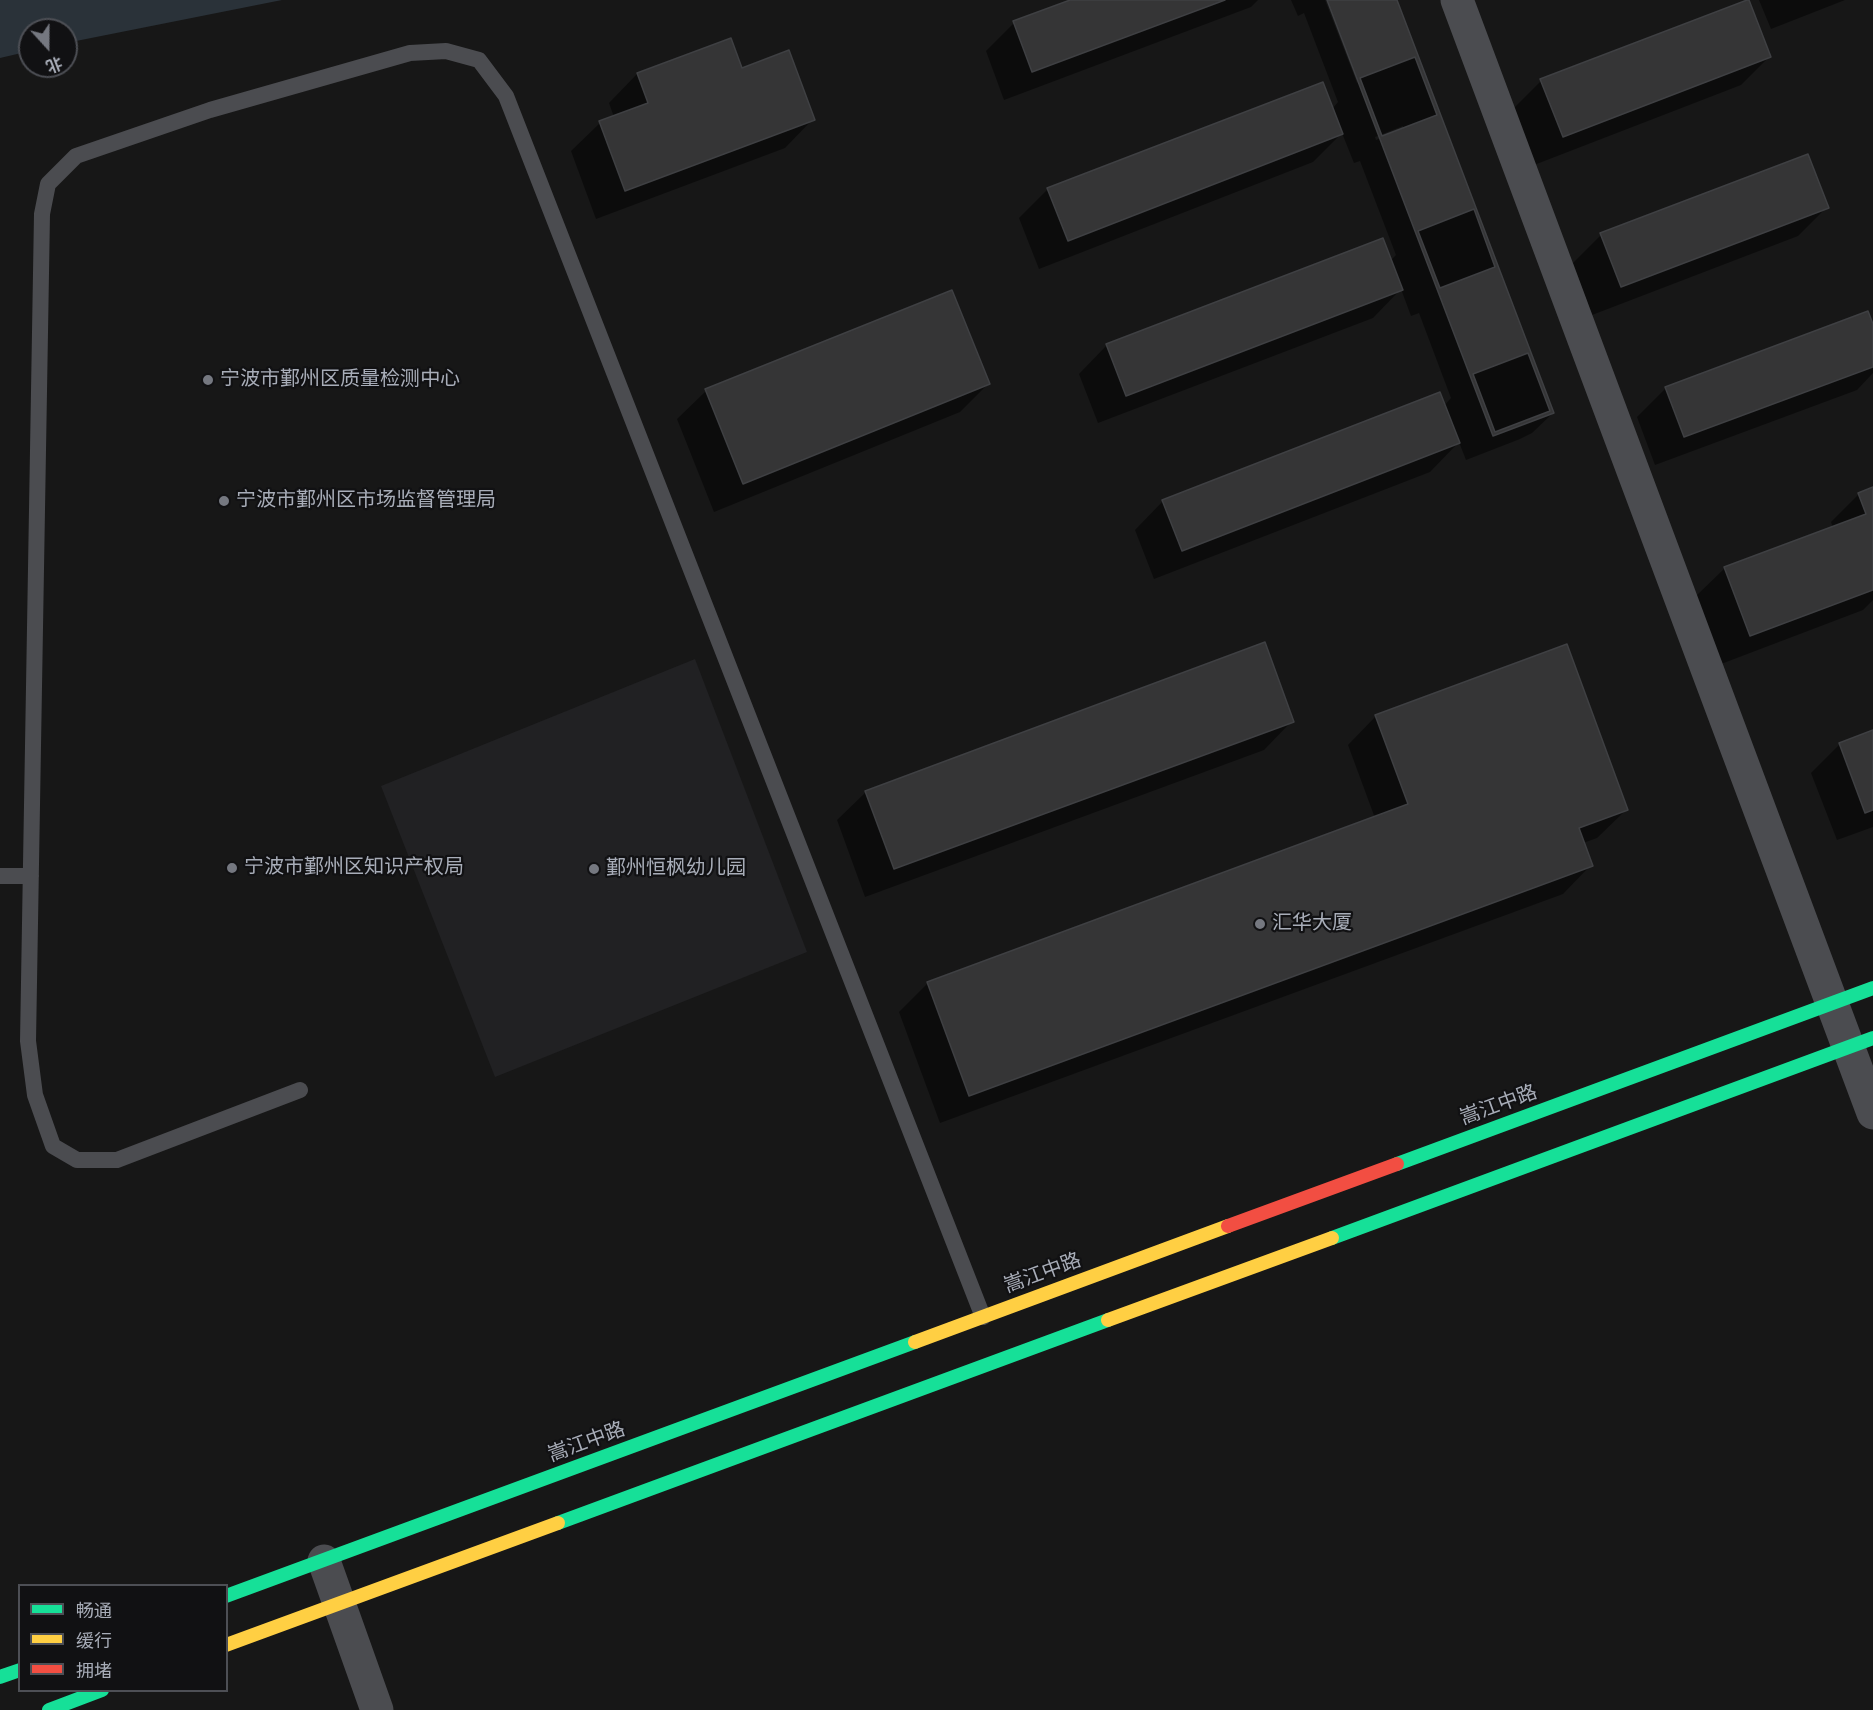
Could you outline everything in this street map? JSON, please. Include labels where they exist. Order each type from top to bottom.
[{"type":"main road","name":"嵩江中路","points":[[228,1595],[324,1562],[1873,988]]},
{"type":"main road","points":[[228,1644],[1861,1043]]},
{"type":"main road","points":[[0,1677],[18,1671]]},
{"type":"main road","points":[[49,1710],[97,1692]]},
{"type":"street","points":[[1457,0],[1832,1004],[1861,1043],[1873,1113]]},
{"type":"street","points":[[324,1562],[377,1710]]},
{"type":"lane","points":[[300,1090],[117,1160],[77,1161],[53,1146],[35,1095],[28,1041],[42,214],[48,184],[76,156],[210,110],[410,53],[446,51],[479,60],[506,96],[982,1317]]},
{"type":"lane","points":[[0,876],[31,876]]},
{"type":"shaded area","points":[[0,0],[282,0],[78,41],[78,18],[18,18],[18,54],[0,58]]},
{"type":"shaded area","name":"鄞州恒枫幼儿园","points":[[695,659],[807,952],[495,1077],[381,786]]},
{"type":"building","points":[[1070,0],[1225,0],[1032,72],[1013,21]]},
{"type":"building","points":[[1327,0],[1397,0],[1554,413],[1493,436]]},
{"type":"building","points":[[1749,0],[1771,57],[1563,137],[1540,79]]},
{"type":"building","points":[[731,38],[742,68],[789,50],[815,120],[625,191],[599,121],[648,103],[637,73]]},
{"type":"building","points":[[1415,57],[1437,115],[1382,136],[1360,78]]},
{"type":"building","points":[[1323,82],[1343,134],[1068,241],[1047,188]]},
{"type":"building","points":[[1808,154],[1829,208],[1621,287],[1600,233]]},
{"type":"building","points":[[1474,209],[1495,267],[1440,288],[1418,231]]},
{"type":"building","points":[[1383,238],[1403,290],[1126,396],[1106,344]]},
{"type":"building","points":[[952,290],[990,384],[743,484],[705,389]]},
{"type":"building","points":[[1868,311],[1873,324],[1873,367],[1684,437],[1665,387]]},
{"type":"building","points":[[1528,353],[1550,411],[1495,432],[1473,374]]},
{"type":"building","points":[[1440,392],[1460,443],[1182,551],[1162,500]]},
{"type":"building","points":[[1873,487],[1873,590],[1750,636],[1724,567],[1866,514],[1858,493]]},
{"type":"building","points":[[1265,642],[1294,722],[894,869],[865,791]]},
{"type":"building","name":"汇华大厦","points":[[1567,644],[1628,810],[1579,828],[1593,866],[969,1096],[927,982],[1408,804],[1375,715]]},
{"type":"building","points":[[1873,730],[1873,810],[1865,813],[1839,743]]},
{"type":"traffic: fast","points":[[1397,1164],[1873,988]]},
{"type":"traffic: fast","points":[[1332,1238],[1873,1038]]},
{"type":"traffic: fast","points":[[558,1523],[1108,1320]]},
{"type":"traffic: fast","points":[[228,1595],[915,1342]]},
{"type":"traffic: fast","points":[[0,1677],[18,1671]]},
{"type":"traffic: fast","points":[[49,1710],[97,1692]]},
{"type":"traffic: slow","points":[[915,1342],[1228,1226]]},
{"type":"traffic: slow","points":[[1108,1320],[1332,1238]]},
{"type":"traffic: slow","points":[[228,1644],[558,1523]]},
{"type":"traffic: jam","points":[[1228,1226],[1397,1164]]},
{"type":"place","name":"宁波市鄞州区质量检测中心","points":[[208,380]]},
{"type":"place","name":"宁波市鄞州区市场监督管理局","points":[[224,501]]},
{"type":"place","name":"宁波市鄞州区知识产权局","points":[[232,868]]},
{"type":"place","name":"鄞州恒枫幼儿园","points":[[594,869]]},
{"type":"place","name":"汇华大厦","points":[[1260,924]]}]
